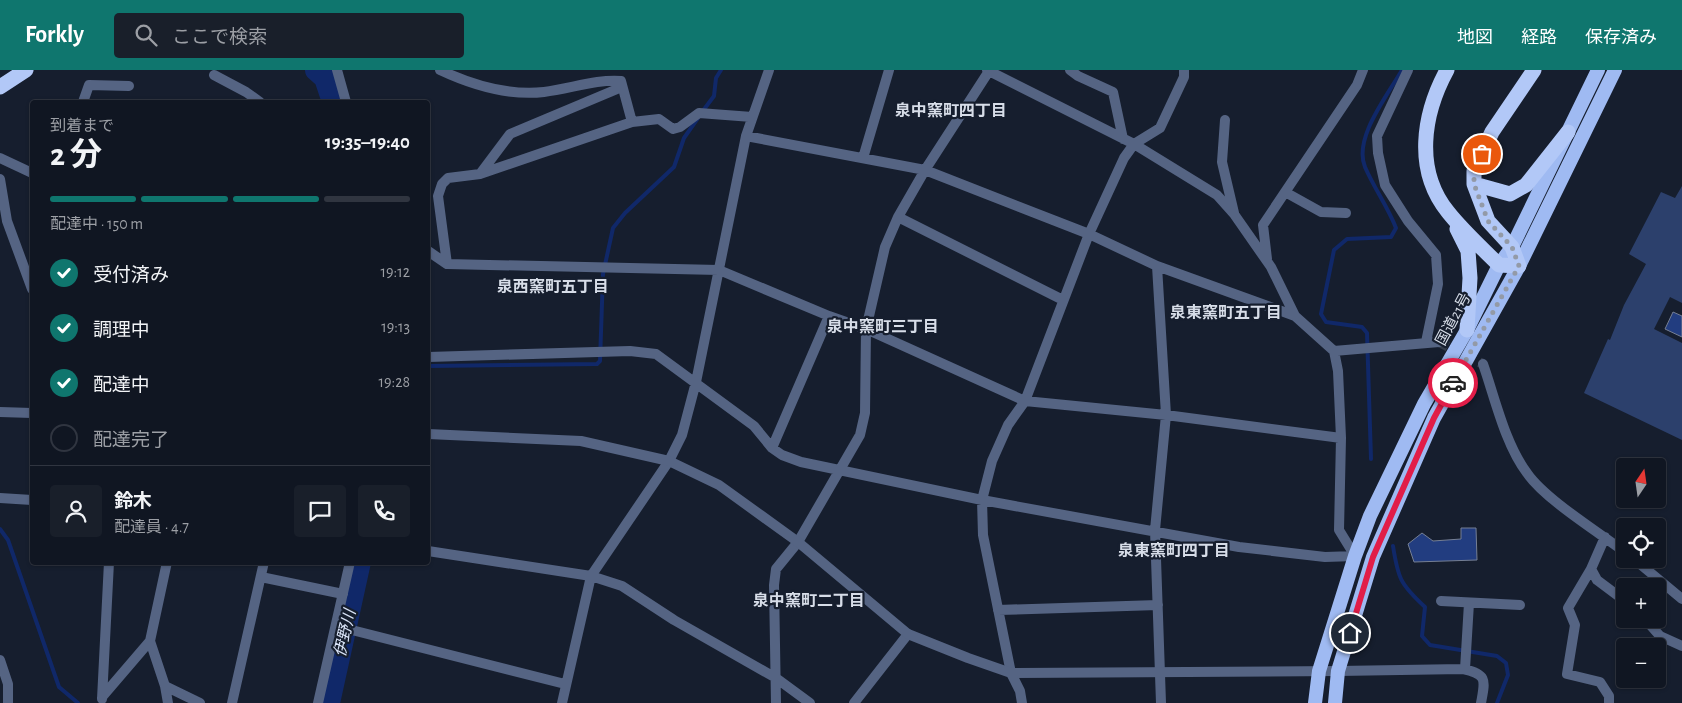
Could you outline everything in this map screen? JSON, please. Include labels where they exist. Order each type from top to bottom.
[{"type":"highway","points":[[0,87],[26,70]]},
{"type":"highway","points":[[1447,70],[1439,84],[1429,114],[1424,142],[1426,162],[1432,184],[1468,250],[1470,278],[1466,330]]},
{"type":"highway","points":[[1447,211],[1499,265],[1519,266],[1512,247],[1488,221],[1474,184],[1474,170],[1492,132],[1534,70]]},
{"type":"highway","name":"国道21号","points":[[1315,703],[1319,671],[1355,556],[1370,516],[1424,404],[1466,330],[1499,265],[1512,247],[1598,70]]},
{"type":"highway","name":"国道21号","points":[[1335,703],[1338,671],[1373,557],[1434,418],[1519,266],[1615,70]]},
{"type":"highway","points":[[1474,184],[1510,194],[1526,185],[1568,132]]},
{"type":"street","points":[[336,70],[345,100]]},
{"type":"street","points":[[440,70],[483,87],[516,91],[543,92],[613,80],[621,81],[632,122]]},
{"type":"street","points":[[562,703],[591,576],[669,461],[682,435],[696,382],[746,136],[769,70]]},
{"type":"street","points":[[863,158],[889,70]]},
{"type":"street","points":[[430,357],[610,351],[656,354],[754,426],[772,448],[782,455],[801,462],[841,470],[982,500],[1240,547],[1325,557],[1355,556],[1339,530],[1341,438],[1338,371],[1334,351],[1295,316],[1268,262],[1234,214],[1217,195],[1134,144],[988,70],[925,170],[898,217],[885,247],[866,329],[865,413],[860,434],[841,470],[798,542],[776,569],[774,585],[776,703]]},
{"type":"street","points":[[1070,70],[1078,76],[1113,92],[1123,139]]},
{"type":"street","points":[[1022,703],[1020,691],[1011,673],[998,610],[984,535],[982,500],[992,461],[1008,425],[1025,401],[1089,234],[1124,158],[1134,144],[1160,128],[1184,77],[1184,70]]},
{"type":"street","points":[[1268,262],[1263,225],[1357,85],[1363,70]]},
{"type":"street","points":[[1408,70],[1377,136],[1378,153],[1385,185],[1408,221],[1436,255],[1438,284],[1426,342]]},
{"type":"street","points":[[214,75],[257,100]]},
{"type":"street","points":[[84,100],[89,85],[130,86]]},
{"type":"street","points":[[480,174],[510,134],[622,88]]},
{"type":"street","points":[[447,264],[438,196],[442,184],[448,178],[480,174],[632,122],[658,118],[672,129],[699,113],[752,117]]},
{"type":"street","points":[[1225,120],[1222,162],[1234,214]]},
{"type":"street","points":[[746,136],[925,170],[1089,234],[1157,266],[1295,316]]},
{"type":"street","points":[[0,158],[30,173]]},
{"type":"street","points":[[0,178],[7,221],[30,284]]},
{"type":"street","points":[[1285,192],[1321,212],[1346,213]]},
{"type":"street","points":[[898,217],[1063,300]]},
{"type":"street","points":[[430,253],[447,264],[719,270],[829,316],[866,329],[1025,401],[1166,415],[1341,438]]},
{"type":"street","points":[[1157,266],[1166,415],[1155,530],[1161,703]]},
{"type":"street","points":[[772,448],[829,316]]},
{"type":"street","points":[[1334,351],[1439,342]]},
{"type":"street","points":[[1483,364],[1513,449],[1527,474],[1548,494],[1616,545]]},
{"type":"street","points":[[0,412],[30,413]]},
{"type":"street","points":[[430,434],[581,441],[669,461],[719,485],[798,542],[908,634],[1011,673],[1338,671],[1465,664],[1483,676],[1485,683],[1481,703]]},
{"type":"street","points":[[0,498],[30,500]]},
{"type":"street","points":[[1605,537],[1568,608],[1575,624],[1567,674],[1600,682],[1609,696],[1609,703]]},
{"type":"street","points":[[430,551],[591,576],[622,586],[674,620],[776,678],[810,703]]},
{"type":"street","points":[[102,700],[109,565]]},
{"type":"street","points":[[102,700],[150,641],[166,565]]},
{"type":"street","points":[[232,703],[263,565]]},
{"type":"street","points":[[318,703],[349,565]]},
{"type":"street","points":[[1645,568],[1682,599]]},
{"type":"street","points":[[1590,569],[1597,580],[1616,594]]},
{"type":"street","points":[[261,577],[343,594]]},
{"type":"street","points":[[1441,601],[1520,605]]},
{"type":"street","points":[[1465,664],[1469,603]]},
{"type":"street","points":[[998,610],[1158,605]]},
{"type":"street","points":[[336,626],[565,684]]},
{"type":"street","points":[[1653,628],[1660,636],[1682,646]]},
{"type":"street","points":[[854,703],[908,634]]},
{"type":"street","points":[[150,641],[166,686],[168,703]]},
{"type":"street","points":[[0,660],[8,684],[8,703]]},
{"type":"street","points":[[166,686],[200,703]]},
{"type":"shaded area","points":[[1682,186],[1682,303],[1670,297],[1654,329],[1682,343],[1682,440],[1584,393],[1608,339],[1610,340],[1624,305],[1646,264],[1629,254],[1661,192],[1675,198]]},
{"type":"building","points":[[1673,312],[1682,316],[1682,337],[1665,329]]},
{"type":"building","points":[[1461,528],[1476,528],[1477,560],[1414,562],[1408,544],[1422,533],[1433,541],[1461,539]]},
{"type":"waterway","name":"伊野川","points":[[316,70],[325,78],[332,100]]},
{"type":"waterway","points":[[702,112],[714,96],[716,78],[721,70]]},
{"type":"waterway","points":[[1371,459],[1367,333],[1362,327],[1326,322],[1321,314],[1334,250],[1347,239],[1391,237],[1396,228],[1365,167],[1363,156],[1368,130],[1381,104],[1402,70]]},
{"type":"waterway","points":[[430,366],[597,364],[600,361],[603,274],[613,228],[625,213],[674,167],[684,138],[698,118]]},
{"type":"waterway","points":[[0,529],[8,540],[59,687],[78,703]]},
{"type":"waterway","points":[[1393,546],[1399,573],[1405,586],[1425,607],[1422,636],[1430,645],[1497,656],[1506,663],[1508,675],[1497,703]]},
{"type":"waterway","name":"伊野川","points":[[329,703],[359,565]]},
{"type":"tunnel","points":[[1439,342],[1483,364]]},
{"type":"way so far","points":[[1453,383],[1519,266],[1512,247],[1488,221],[1474,184],[1474,170],[1482,154]]},
{"type":"district","name":"泉中窯町四丁目","points":[[951,110]]},
{"type":"district","name":"泉西窯町五丁目","points":[[553,286]]},
{"type":"district","name":"泉東窯町五丁目","points":[[1226,312]]},
{"type":"district","name":"泉中窯町三丁目","points":[[883,326]]},
{"type":"district","name":"泉東窯町四丁目","points":[[1174,550]]},
{"type":"district","name":"泉中窯町二丁目","points":[[809,600]]},
{"type":"route","points":[[1350,633],[1373,557],[1434,418],[1453,383]]}]
